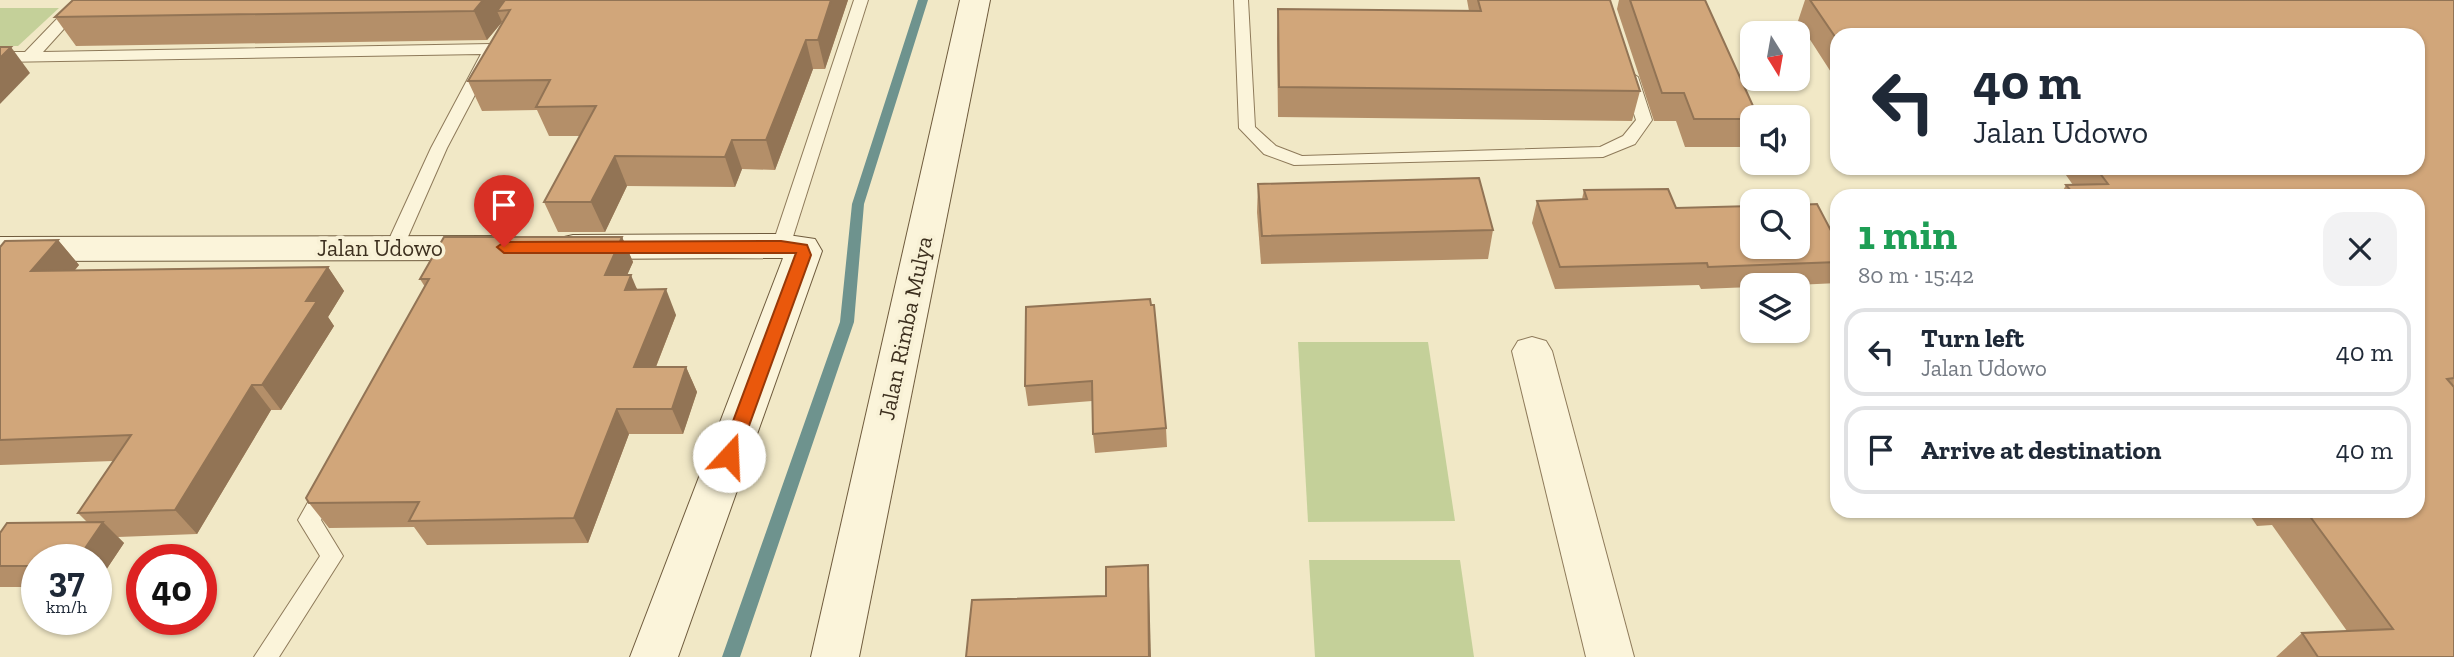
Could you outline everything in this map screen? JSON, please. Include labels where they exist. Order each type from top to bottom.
[{"type":"street","name":"Jalan Rimba Mulya","points":[[835,657],[975,0]]},
{"type":"street","name":"Jalan Udowo","points":[[0,249],[791,247]]},
{"type":"street","points":[[654,657],[804,255],[791,247]]},
{"type":"street","points":[[1532,351],[1609,657]]},
{"type":"lane","points":[[30,56],[83,0]]},
{"type":"lane","points":[[791,247],[861,0]]},
{"type":"lane","points":[[1241,0],[1247,128],[1270,150],[1300,161],[1602,152],[1629,140],[1644,120],[1624,60]]},
{"type":"lane","points":[[0,57],[495,45],[439,148],[394,248]]},
{"type":"lane","points":[[266,657],[332,556],[309,520],[336,472]]},
{"type":"green space","points":[[0,8],[59,8],[18,46],[0,46]]},
{"type":"green space","points":[[1298,342],[1428,342],[1455,521],[1308,522]]},
{"type":"green space","points":[[1309,560],[1460,560],[1474,657],[1315,657]]},
{"type":"building","points":[[73,0],[483,0],[474,11],[55,17]]},
{"type":"building","points":[[505,0],[831,0],[818,40],[806,40],[766,140],[732,140],[725,157],[615,156],[591,202],[544,202],[596,106],[536,107],[550,80],[468,81],[510,10],[497,11]]},
{"type":"building","points":[[1478,0],[1610,0],[1640,91],[1279,87],[1278,9],[1481,11]]},
{"type":"building","points":[[1630,0],[1705,0],[1740,77],[1740,91],[1746,91],[1753,105],[1740,105],[1740,119],[1694,119],[1684,93],[1662,93]]},
{"type":"building","points":[[1810,0],[2454,0],[2454,378],[2447,379],[2454,387],[2454,657],[2318,657],[2302,633],[2393,629],[2311,518],[2425,518],[2425,189],[2069,189],[2066,185],[2108,184],[2101,175],[2425,175],[2425,28],[1830,29]]},
{"type":"building","points":[[0,47],[11,47],[0,58]]},
{"type":"building","points":[[1479,178],[1493,230],[1262,236],[1258,184]]},
{"type":"building","points":[[1668,189],[1676,208],[1740,206],[1740,259],[1810,259],[1810,204],[1817,204],[1830,229],[1830,262],[1708,267],[1707,263],[1560,267],[1537,201],[1587,199],[1584,190]]},
{"type":"building","points":[[444,237],[622,237],[605,275],[631,275],[625,290],[666,289],[634,367],[686,367],[672,409],[617,409],[574,518],[409,521],[419,502],[309,503],[306,498],[429,279],[420,279]]},
{"type":"building","points":[[58,240],[31,271],[328,267],[306,301],[317,301],[262,385],[252,385],[175,510],[78,513],[131,435],[0,440],[0,247],[5,241]]},
{"type":"building","points":[[1150,299],[1151,305],[1154,305],[1166,428],[1093,434],[1092,381],[1025,386],[1026,307]]},
{"type":"building","points":[[103,522],[88,544],[21,544],[21,566],[0,566],[0,533],[7,523]]},
{"type":"building","points":[[1148,565],[1149,657],[966,657],[972,600],[1106,596],[1106,567]]},
{"type":"waterway","points":[[731,657],[847,322],[858,204],[923,0]]},
{"type":"route","points":[[504,247],[802,248],[804,255],[729,456]]}]
